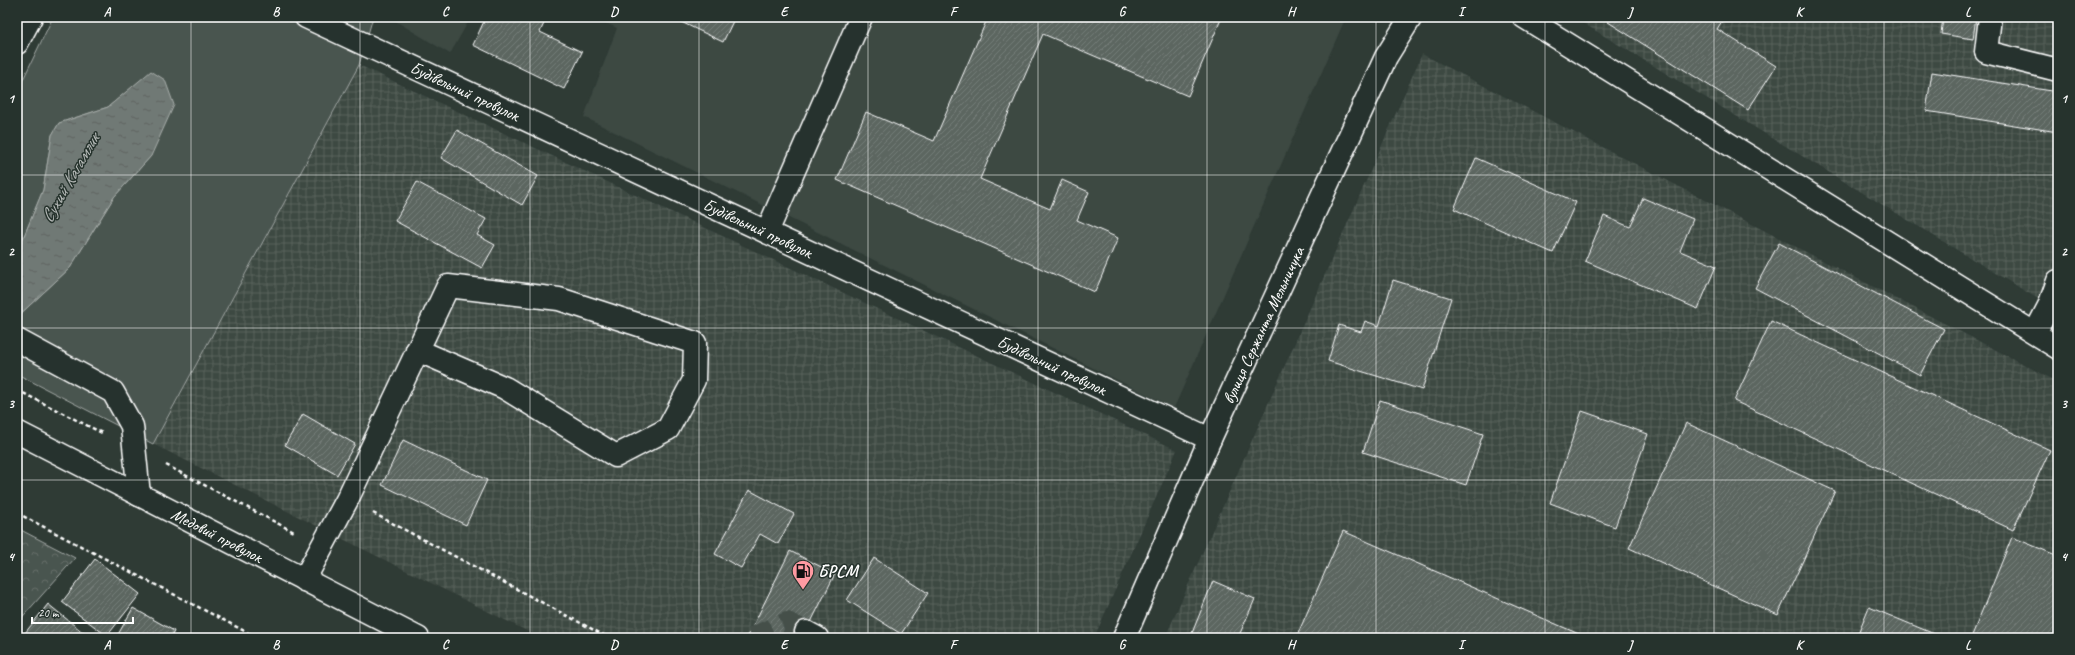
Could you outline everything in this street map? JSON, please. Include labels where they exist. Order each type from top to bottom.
[{"type":"street","points":[[17,43],[31,17]]},
{"type":"street","name":"Будівельний провулок","points":[[306,17],[1210,439]]},
{"type":"street","points":[[766,232],[861,17]]},
{"type":"street","name":"вулиця Сержанта Мельничука","points":[[1124,638],[1210,439],[1386,57],[1411,17]]},
{"type":"street","points":[[1524,17],[2058,348]]},
{"type":"street","points":[[1990,17],[1986,52],[2058,70]]},
{"type":"street","points":[[2035,333],[2049,306],[2058,281]]},
{"type":"street","points":[[304,580],[347,500],[417,350],[448,286],[559,299],[695,343],[694,380],[668,429],[616,456],[505,388],[417,350]]},
{"type":"street","points":[[17,340],[113,392],[132,426],[139,495]]},
{"type":"street","name":"Медовий провулок","points":[[17,432],[418,638]]},
{"type":"path","points":[[17,390],[321,546]]},
{"type":"path","points":[[347,500],[609,638]]},
{"type":"path","points":[[17,513],[258,638]]},
{"type":"shaded area","points":[[389,17],[471,17],[450,54]]},
{"type":"shaded area","points":[[592,17],[1346,17],[1174,408],[584,117],[617,28]]},
{"type":"shaded area","points":[[1573,17],[2058,17],[2058,311],[1802,156]]},
{"type":"shaded area","points":[[1422,54],[2058,382],[2058,638],[1165,638]]},
{"type":"shaded area","points":[[359,65],[1177,450],[1094,638],[541,638],[153,444]]},
{"type":"green space","points":[[53,17],[373,17],[359,65],[153,444],[17,374],[17,317],[70,268],[114,197],[151,156],[151,72],[108,107],[59,123],[52,135],[43,190],[17,253],[17,92]]},
{"type":"green space","points":[[17,528],[75,558],[17,623]]},
{"type":"water","name":"Сухий Кагамлик","points":[[151,71],[165,80],[174,105],[151,156],[114,197],[70,268],[17,317],[17,253],[43,190],[52,135],[59,123],[108,107]]},
{"type":"building","points":[[486,17],[547,17],[540,32],[582,52],[564,89],[473,45]]},
{"type":"building","points":[[678,17],[735,17],[723,42],[677,20]]},
{"type":"building","points":[[988,17],[1222,17],[1188,96],[1043,34],[980,179],[1050,209],[1062,180],[1089,192],[1077,220],[1118,238],[1095,292],[837,180],[866,112],[934,141]]},
{"type":"building","points":[[1611,17],[1723,17],[1724,18],[1717,29],[1776,66],[1748,110],[1608,22]]},
{"type":"building","points":[[1943,17],[1976,17],[1973,39],[1941,34]]},
{"type":"building","points":[[1932,72],[2058,92],[2058,132],[1926,111]]},
{"type":"building","points":[[457,130],[538,176],[522,205],[441,158]]},
{"type":"building","points":[[1476,158],[1576,202],[1553,253],[1454,209]]},
{"type":"building","points":[[417,182],[486,219],[477,235],[495,245],[482,268],[395,221]]},
{"type":"building","points":[[1643,198],[1693,219],[1680,251],[1716,266],[1698,309],[1585,261],[1604,216],[1630,227]]},
{"type":"building","points":[[1779,243],[1944,329],[1920,375],[1755,288]]},
{"type":"building","points":[[1393,280],[1451,298],[1422,390],[1328,361],[1339,325],[1361,332],[1365,321],[1379,326]]},
{"type":"building","points":[[1771,321],[2050,450],[2013,530],[1734,401]]},
{"type":"building","points":[[1380,400],[1483,434],[1466,485],[1363,452]]},
{"type":"building","points":[[1582,411],[1648,434],[1615,527],[1550,503]]},
{"type":"building","points":[[303,414],[355,444],[337,475],[285,445]]},
{"type":"building","points":[[1686,423],[1835,491],[1778,615],[1629,548]]},
{"type":"building","points":[[403,440],[487,480],[466,525],[382,485]]},
{"type":"building","points":[[749,490],[794,514],[778,544],[760,534],[741,568],[715,554]]},
{"type":"building","points":[[1343,531],[1588,638],[1296,638]]},
{"type":"building","points":[[2012,537],[2058,556],[2058,638],[1971,638]]},
{"type":"building","points":[[790,551],[835,574],[803,638],[747,638]]},
{"type":"building","points":[[874,558],[928,593],[901,634],[847,600]]},
{"type":"building","points":[[95,559],[140,594],[107,636],[62,602]]},
{"type":"building","points":[[1213,581],[1255,599],[1238,638],[1190,638]]},
{"type":"building","points":[[48,604],[90,638],[21,638]]},
{"type":"building","points":[[1869,607],[1944,638],[1856,638]]},
{"type":"building","points":[[133,608],[174,631],[171,638],[116,638]]},
{"type":"tunnel","points":[[752,638],[787,623],[806,632]]},
{"type":"place","name":"БРСМ","points":[[803,590]]}]
